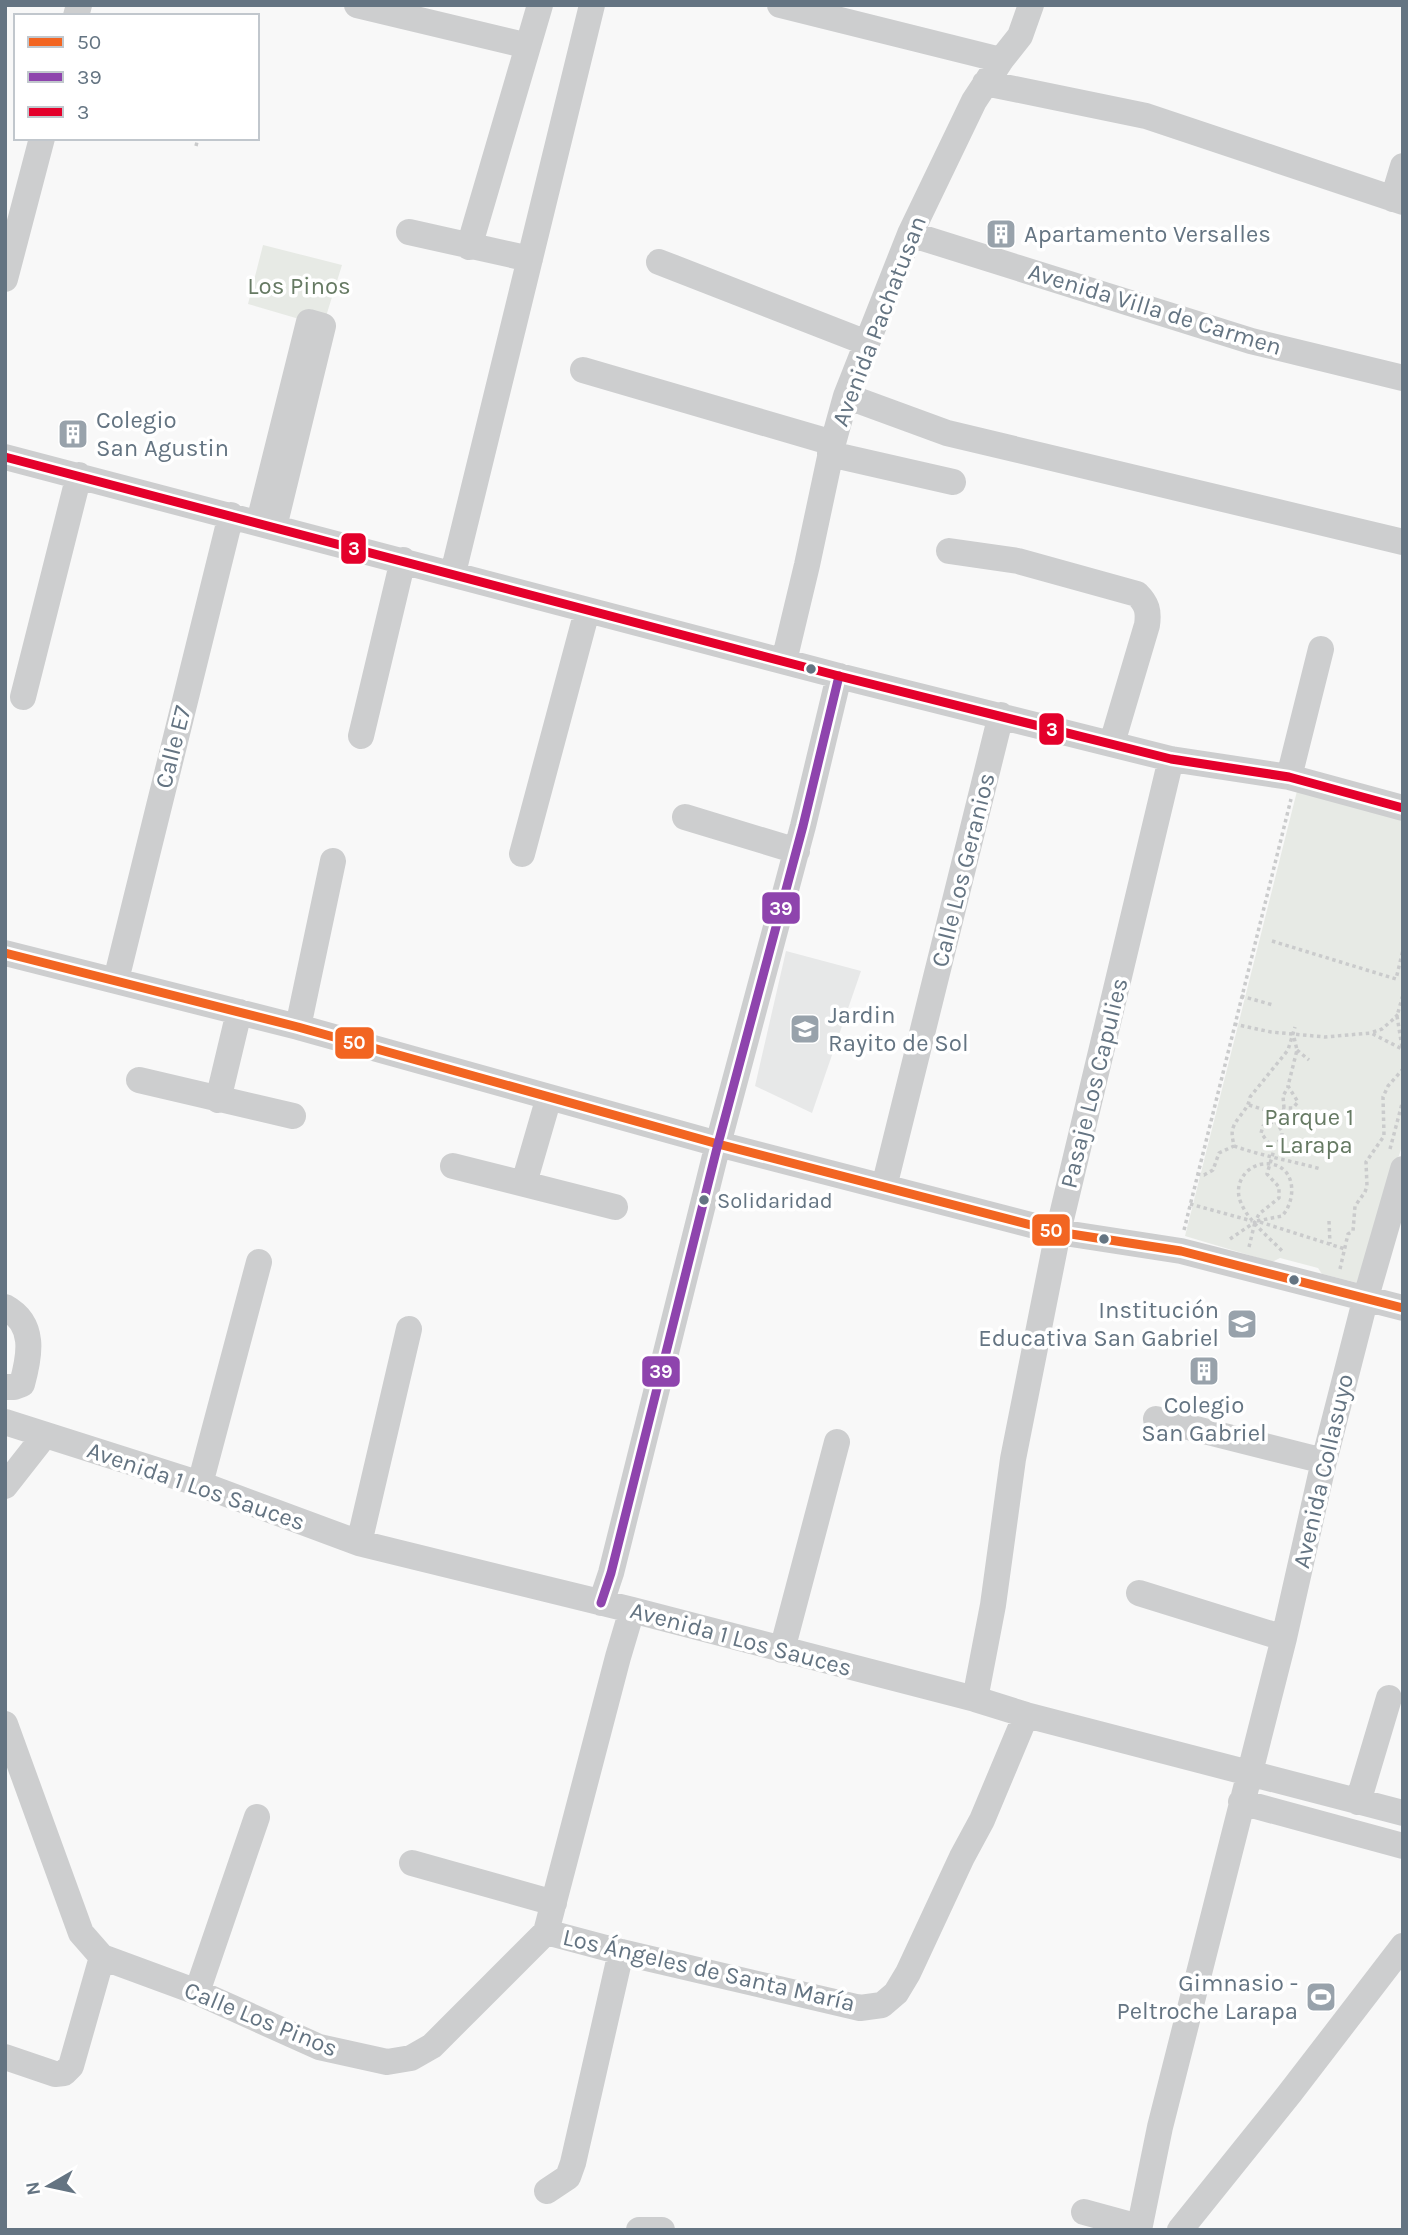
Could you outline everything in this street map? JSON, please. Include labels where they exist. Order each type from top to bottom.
[{"type":"street","points":[[357,5],[528,46]]},
{"type":"street","points":[[469,247],[540,5]]},
{"type":"street","points":[[453,573],[592,5]]},
{"type":"street","name":"Avenida Pachatusan","points":[[783,660],[846,396],[910,234],[974,101],[1020,36],[1031,5]]},
{"type":"street","points":[[793,7],[1001,60]]},
{"type":"street","points":[[985,83],[1146,116],[1398,200],[1403,166]]},
{"type":"street","points":[[5,279],[11,232],[42,140]]},
{"type":"street","points":[[409,232],[530,259]]},
{"type":"street","name":"Avenida Villa de Carmen","points":[[910,234],[1251,341],[1403,378]]},
{"type":"street","points":[[659,262],[867,344]]},
{"type":"street","points":[[309,322],[323,326],[267,524],[309,322]]},
{"type":"street","points":[[583,370],[832,449],[953,482]]},
{"type":"street","points":[[846,396],[947,433],[1403,542]]},
{"type":"street","points":[[5,457],[839,676],[1171,759],[1403,808]]},
{"type":"street","points":[[23,697],[79,475]]},
{"type":"street","name":"Calle E7","points":[[116,979],[231,515]]},
{"type":"street","points":[[948,551],[1018,561],[1137,594],[1145,602],[1149,612],[1147,625],[1112,743]]},
{"type":"street","points":[[361,736],[402,560]]},
{"type":"street","points":[[522,854],[587,611]]},
{"type":"street","points":[[1291,785],[1321,649]]},
{"type":"street","points":[[601,1603],[611,1573],[839,676]]},
{"type":"street","name":"Calle Los Geranios","points":[[884,1187],[1001,715]]},
{"type":"street","name":"Pasaje Los Capulies","points":[[975,1699],[993,1605],[1013,1460],[1058,1232],[1171,759]]},
{"type":"street","points":[[685,817],[796,851]]},
{"type":"street","points":[[298,1027],[333,861]]},
{"type":"street","points":[[5,953],[298,1027],[718,1144],[1058,1232],[1181,1251],[1403,1308]]},
{"type":"street","points":[[218,1100],[240,1012]]},
{"type":"street","points":[[139,1080],[293,1116]]},
{"type":"street","points":[[524,1184],[549,1097]]},
{"type":"street","points":[[453,1166],[615,1207]]},
{"type":"street","name":"Avenida Collasuyo","points":[[1241,1802],[1284,1638],[1324,1461],[1366,1297],[1403,1169]]},
{"type":"street","points":[[200,1484],[259,1262]]},
{"type":"street","points":[[5,1307],[21,1318],[28,1331],[26,1370],[22,1384],[5,1387]]},
{"type":"street","points":[[359,1543],[409,1329]]},
{"type":"street","points":[[1156,1419],[1324,1461]]},
{"type":"street","name":"Avenida 1 Los Sauces","points":[[5,1422],[200,1484],[359,1543],[632,1610],[1403,1813]]},
{"type":"street","points":[[5,1486],[45,1435]]},
{"type":"street","points":[[782,1650],[837,1442]]},
{"type":"street","points":[[1139,1594],[1284,1638]]},
{"type":"street","name":"Calle Los Pinos","points":[[102,1957],[197,1992],[319,2047],[387,2062],[411,2058],[432,2046],[546,1932],[632,1610]]},
{"type":"street","points":[[1358,1802],[1389,1698]]},
{"type":"street","name":"Los Ángeles de Santa María","points":[[546,1932],[860,2008],[882,2005],[896,1993],[908,1973],[982,1820],[1026,1715]]},
{"type":"street","points":[[5,1724],[81,1933],[102,1957],[71,2066],[64,2073],[55,2074],[5,2057]]},
{"type":"street","points":[[1084,2212],[1139,2228],[1160,2127],[1241,1802],[1403,1846]]},
{"type":"street","points":[[197,1992],[257,1817]]},
{"type":"street","points":[[412,1863],[554,1903]]},
{"type":"street","points":[[1180,2230],[1403,1946]]},
{"type":"street","points":[[547,2192],[568,2177],[573,2163],[621,1952]]},
{"type":"street","points":[[639,2230],[662,2230]]},
{"type":"path","points":[[196,146],[198,140]]},
{"type":"path","points":[[1194,1233],[1184,1231],[1291,785]]},
{"type":"path","points":[[1272,941],[1396,979],[1403,950]]},
{"type":"path","points":[[1234,1024],[1293,1034],[1343,1037],[1378,1032],[1395,1014],[1403,995]]},
{"type":"path","points":[[1241,996],[1273,1005]]},
{"type":"path","points":[[1395,1014],[1403,1049]]},
{"type":"path","points":[[1234,1146],[1233,1127],[1249,1105],[1250,1097],[1288,1050],[1295,1027]]},
{"type":"path","points":[[1371,1032],[1403,1049]]},
{"type":"path","points":[[1273,1147],[1261,1133],[1263,1126],[1276,1122],[1284,1108],[1283,1097],[1297,1050],[1293,1034]]},
{"type":"path","points":[[1297,1050],[1309,1060]]},
{"type":"path","points":[[1340,1269],[1348,1234],[1353,1231],[1352,1211],[1367,1186],[1366,1162],[1384,1136],[1383,1097],[1388,1086],[1403,1069]]},
{"type":"path","points":[[1284,1108],[1293,1108],[1298,1102],[1288,1086]]},
{"type":"path","points":[[1249,1105],[1314,1125]]},
{"type":"path","points":[[1249,1248],[1259,1214],[1279,1198],[1279,1187],[1267,1174],[1273,1147],[1282,1138],[1282,1132],[1276,1122]]},
{"type":"path","points":[[1197,1174],[1204,1175],[1213,1170],[1219,1153],[1234,1146],[1258,1155],[1273,1156],[1321,1169]]},
{"type":"path","points":[[1259,1250],[1227,1242],[1233,1235],[1255,1222],[1282,1216],[1293,1199],[1293,1190],[1287,1176],[1270,1164],[1256,1166],[1244,1173],[1240,1180],[1239,1197],[1242,1206],[1255,1222],[1283,1252]]},
{"type":"path","points":[[1190,1204],[1269,1224],[1345,1249]]},
{"type":"path","points":[[1329,1221],[1330,1244]]},
{"type":"path","points":[[1277,1251],[1290,1254]]},
{"type":"shaded area","name":"Jardin Rayito de Sol","points":[[786,951],[861,971],[812,1113],[755,1086]]},
{"type":"green space","name":"Los Pinos","points":[[263,245],[342,265],[323,326],[248,304]]},
{"type":"green space","name":"Parque 1 - Larapa","points":[[1298,787],[1403,812],[1403,1143],[1358,1283],[1322,1274],[1318,1268],[1280,1258],[1272,1262],[1185,1236]]},
{"type":"transit line","name":"3","points":[[5,457],[839,676],[1171,759],[1289,777],[1403,808]]},
{"type":"transit line","name":"39","points":[[601,1603],[611,1573],[718,1144],[803,826],[839,676]]},
{"type":"transit line","name":"50","points":[[5,953],[298,1027],[718,1144],[1058,1232],[1181,1251],[1403,1308]]},
{"type":"place","name":"Apartamento Versalles","points":[[1001,234]]},
{"type":"place","name":"Colegio San Agustin","points":[[73,434]]},
{"type":"place","name":"Jardin Rayito de Sol","points":[[805,1029]]},
{"type":"place","name":"Solidaridad","points":[[704,1200]]},
{"type":"place","name":"Institución Educativa San Gabriel","points":[[1242,1324]]},
{"type":"place","name":"Colegio San Gabriel","points":[[1204,1371]]},
{"type":"place","name":"Gimnasio - Peltroche Larapa","points":[[1321,1997]]}]
